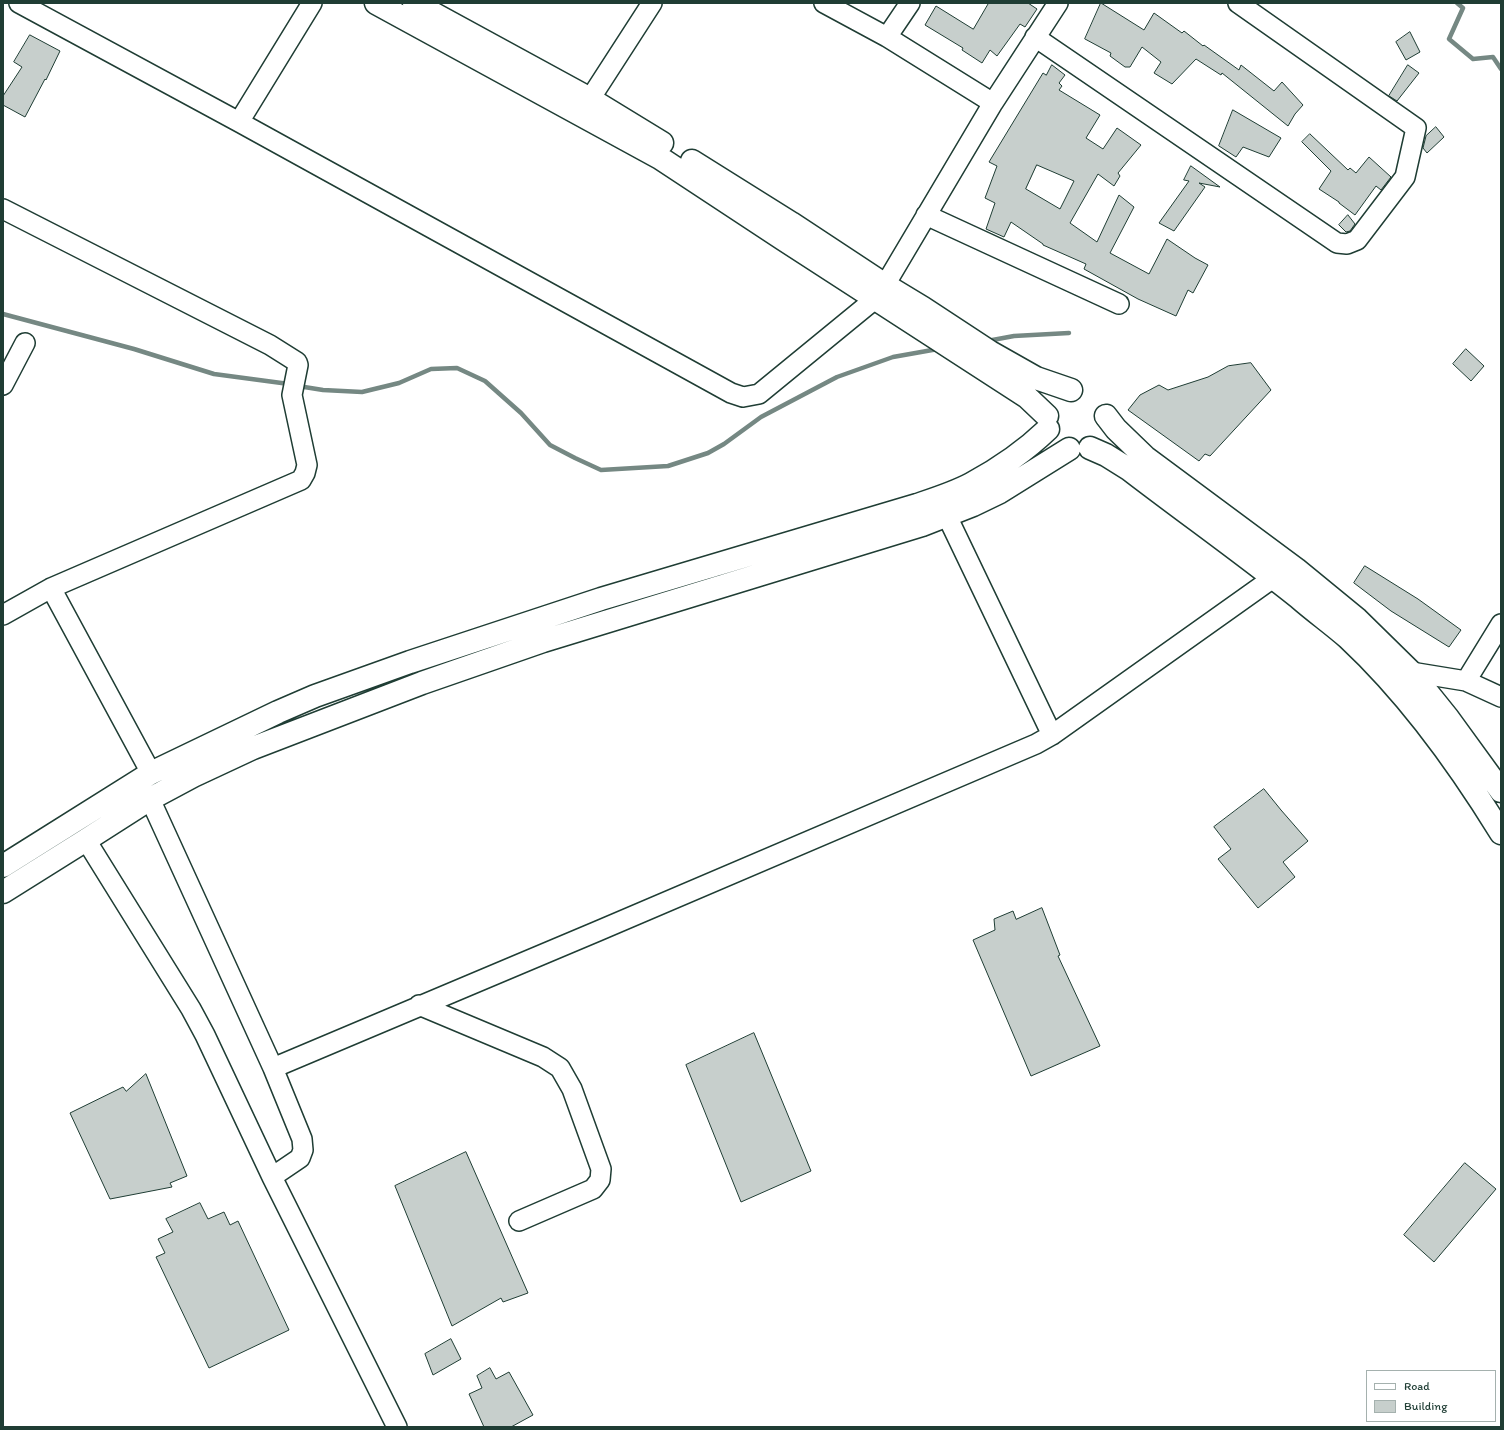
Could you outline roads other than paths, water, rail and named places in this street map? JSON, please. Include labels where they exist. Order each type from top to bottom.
[{"type":"main road","points":[[376,3],[660,158],[880,292],[963,345],[1027,397],[1047,422],[1053,438],[1060,445],[1106,455],[1130,470],[1274,578],[1347,638],[1388,678],[1418,714],[1456,765],[1501,833]]},
{"type":"main road","points":[[414,3],[590,98],[791,223],[940,341],[990,352],[1036,378],[1091,399],[1116,430],[1145,457],[1296,569],[1357,619],[1411,672],[1448,718],[1501,792]]},
{"type":"main road","points":[[3,866],[151,772],[315,696],[410,662],[600,599],[917,505],[943,496],[970,484],[1012,460],[1033,443],[1047,422],[1052,402],[1064,392],[1091,399],[1106,426],[1102,436],[1000,492],[947,516],[922,525],[543,641],[422,683],[253,748],[193,776],[150,799],[3,892]]},
{"type":"street","points":[[19,3],[239,122],[724,389],[743,397],[759,394],[880,292],[993,103],[1058,3]]},
{"type":"street","points":[[239,122],[312,3]]},
{"type":"street","points":[[590,98],[652,3]]},
{"type":"street","points":[[824,3],[887,37],[993,103]]},
{"type":"street","points":[[887,37],[910,3]]},
{"type":"street","points":[[1035,37],[1337,243],[1347,244],[1357,240],[1405,176],[1416,128],[1238,3]]},
{"type":"street","points":[[3,210],[270,345],[296,360],[298,365],[292,395],[308,465],[301,480],[51,588],[3,615]]},
{"type":"street","points":[[926,215],[1119,304]]},
{"type":"street","points":[[3,385],[25,343]]},
{"type":"street","points":[[947,516],[1052,735]]},
{"type":"street","points":[[273,1068],[1036,744],[1052,735],[1274,578]]},
{"type":"street","points":[[51,588],[151,772]]},
{"type":"street","points":[[1466,681],[1501,624]]},
{"type":"street","points":[[1411,672],[1466,681],[1501,696]]},
{"type":"street","points":[[150,799],[273,1068],[302,1138],[303,1150],[300,1158],[272,1176]]},
{"type":"street","points":[[86,840],[191,1009],[205,1035],[272,1176],[397,1427]]},
{"type":"street","points":[[419,1006],[543,1057],[560,1068],[572,1089],[601,1169],[600,1180],[594,1189],[519,1221]]},
{"type":"waterway","points":[[1457,3],[1463,8],[1449,39],[1473,59],[1493,57],[1501,69]]},
{"type":"waterway","points":[[3,314],[134,349],[214,374],[289,384]]},
{"type":"waterway","points":[[987,341],[1014,336],[1069,333]]},
{"type":"waterway","points":[[298,386],[323,390],[362,392],[399,383],[431,369],[457,368],[485,381],[521,413],[550,445],[601,470],[668,466],[708,453],[724,444],[761,417],[837,377],[893,357],[938,349]]}]
